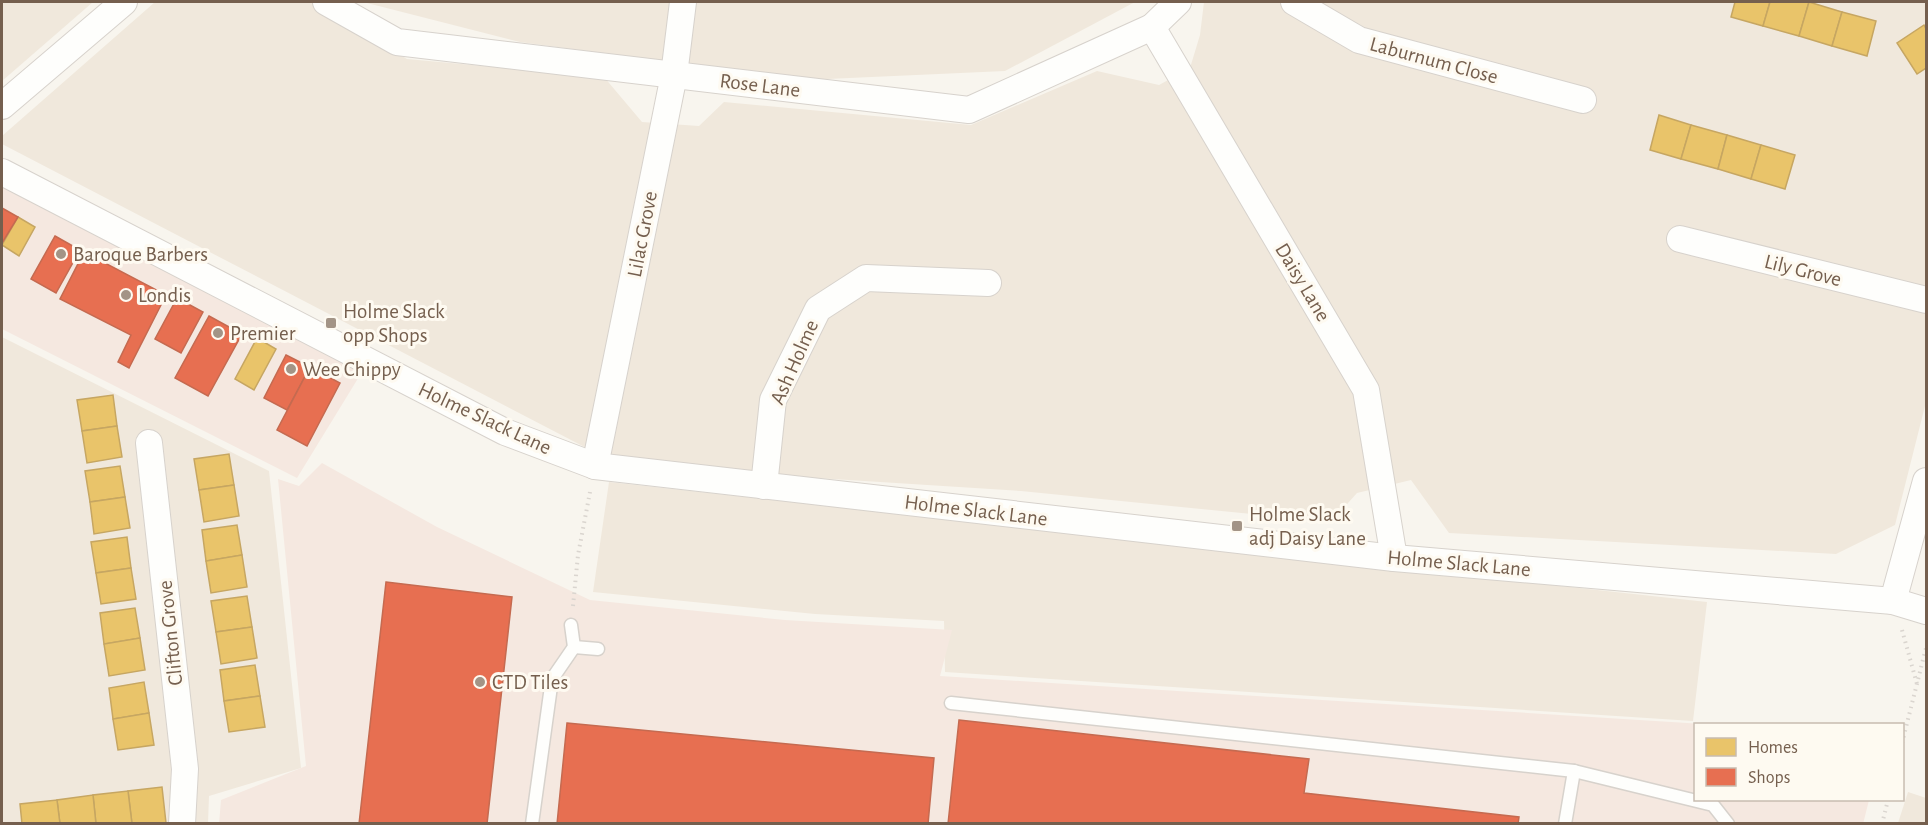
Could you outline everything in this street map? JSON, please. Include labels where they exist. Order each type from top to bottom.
[{"type":"street","points":[[2,106],[124,2]]},
{"type":"street","name":"Rose Lane","points":[[326,2],[397,42],[969,110],[1152,27],[1178,2]]},
{"type":"street","name":"Lilac Grove","points":[[595,466],[674,75],[683,2]]},
{"type":"street","name":"Laburnum Close","points":[[1294,2],[1359,40],[1583,100]]},
{"type":"street","name":"Daisy Lane","points":[[1152,27],[1366,390],[1394,558]]},
{"type":"street","name":"Holme Slack Lane","points":[[2,172],[505,432],[595,466],[1394,558],[1893,601],[1926,611]]},
{"type":"street","name":"Lily Grove","points":[[1680,239],[1926,300]]},
{"type":"street","name":"Ash Holme","points":[[764,486],[773,400],[818,309],[866,278],[988,283]]},
{"type":"street","name":"Clifton Grove","points":[[148,442],[185,769],[182,824]]},
{"type":"street","points":[[1893,601],[1926,481]]},
{"type":"lane","points":[[532,824],[552,679],[574,647],[571,625]]},
{"type":"lane","points":[[574,647],[598,649]]},
{"type":"lane","points":[[951,703],[1574,771],[1694,800]]},
{"type":"lane","points":[[1565,824],[1574,771]]},
{"type":"lane","points":[[1697,801],[1713,805],[1728,824]]},
{"type":"path","points":[[571,625],[578,555],[595,466]]},
{"type":"path","points":[[1893,601],[1917,684]]},
{"type":"path","points":[[1904,735],[1926,648]]},
{"type":"path","points":[[1882,824],[1888,801]]},
{"type":"shaded area","points":[[2,2],[93,2],[2,81]]},
{"type":"shaded area","points":[[155,2],[312,2],[407,59],[604,77],[642,122],[699,126],[724,102],[971,125],[1097,71],[1159,85],[1190,68],[1200,35],[1204,2],[1926,2],[1926,402],[1895,525],[1836,554],[1449,533],[1411,480],[1357,493],[1331,522],[1021,491],[690,470],[598,454],[2,144],[2,136]]},
{"type":"shaded area","points":[[363,2],[1135,2],[1005,71],[805,80],[520,42]]},
{"type":"shaded area","points":[[2,180],[365,367],[297,478],[2,329]]},
{"type":"shaded area","points":[[2,337],[269,471],[301,768],[209,796],[208,823],[2,823]]},
{"type":"shaded area","points":[[322,463],[437,527],[590,600],[785,620],[952,630],[940,676],[1694,723],[1694,801],[1869,801],[1863,824],[219,824],[221,800],[306,766],[278,479],[299,486]]},
{"type":"shaded area","points":[[609,482],[1707,602],[1693,721],[945,672],[944,621],[815,614],[593,592]]},
{"type":"shaded area","points":[[1908,792],[1926,798],[1926,823],[1898,823]]},
{"type":"building: Homes","points":[[1735,2],[1770,2],[1763,26],[1731,17]]},
{"type":"building: Homes","points":[[1770,2],[1809,2],[1799,36],[1763,26]]},
{"type":"building: Homes","points":[[1809,2],[1842,12],[1832,46],[1799,36]]},
{"type":"building: Homes","points":[[1842,12],[1876,21],[1867,56],[1832,46]]},
{"type":"building: Homes","points":[[1924,25],[1926,29],[1926,68],[1917,74],[1897,43]]},
{"type":"building: Homes","points":[[1659,115],[1691,125],[1681,159],[1650,150]]},
{"type":"building: Homes","points":[[1691,125],[1727,135],[1718,169],[1681,159]]},
{"type":"building: Homes","points":[[1727,135],[1761,145],[1751,179],[1718,169]]},
{"type":"building: Homes","points":[[1761,145],[1795,155],[1785,189],[1751,179]]},
{"type":"building: Homes","points":[[18,217],[35,227],[19,256],[2,245]]},
{"type":"building: Homes","points":[[257,338],[276,349],[254,390],[235,379]]},
{"type":"building: Homes","points":[[113,395],[117,426],[82,431],[77,400]]},
{"type":"building: Homes","points":[[117,426],[122,457],[87,463],[82,431]]},
{"type":"building: Homes","points":[[229,454],[234,485],[199,490],[194,459]]},
{"type":"building: Homes","points":[[120,466],[125,497],[90,502],[85,471]]},
{"type":"building: Homes","points":[[234,485],[239,516],[204,522],[199,490]]},
{"type":"building: Homes","points":[[125,497],[130,528],[94,534],[90,502]]},
{"type":"building: Homes","points":[[237,525],[242,555],[206,561],[202,530]]},
{"type":"building: Homes","points":[[127,537],[131,568],[96,573],[91,542]]},
{"type":"building: Homes","points":[[242,555],[247,587],[211,593],[206,561]]},
{"type":"building: Homes","points":[[131,568],[136,599],[101,604],[96,573]]},
{"type":"building: Homes","points":[[247,596],[252,627],[216,632],[211,601]]},
{"type":"building: Homes","points":[[135,608],[140,638],[104,644],[100,613]]},
{"type":"building: Homes","points":[[252,627],[257,658],[221,664],[216,632]]},
{"type":"building: Homes","points":[[140,638],[145,670],[109,676],[104,644]]},
{"type":"building: Homes","points":[[255,665],[260,696],[224,701],[220,670]]},
{"type":"building: Homes","points":[[144,682],[149,713],[113,719],[109,688]]},
{"type":"building: Homes","points":[[260,696],[265,727],[229,732],[224,701]]},
{"type":"building: Homes","points":[[149,713],[154,745],[118,750],[113,719]]},
{"type":"building: Homes","points":[[162,787],[166,823],[132,824],[128,791]]},
{"type":"building: Homes","points":[[128,791],[132,824],[96,824],[93,795]]},
{"type":"building: Homes","points":[[93,795],[96,824],[60,824],[57,800]]},
{"type":"building: Homes","points":[[57,800],[60,824],[22,824],[20,804]]},
{"type":"building: Shops","points":[[2,208],[18,217],[2,243]]},
{"type":"building: Shops","points":[[55,236],[80,250],[56,293],[31,279]]},
{"type":"building: Shops","points":[[84,252],[166,295],[129,368],[118,362],[131,335],[60,299]]},
{"type":"building: Shops","points":[[177,298],[203,312],[181,353],[155,339]]},
{"type":"building: Shops","points":[[209,316],[242,334],[208,396],[175,378]]},
{"type":"building: Shops","points":[[286,355],[310,367],[287,410],[264,398]]},
{"type":"building: Shops","points":[[310,367],[340,383],[307,446],[277,430]]},
{"type":"building: Shops","points":[[386,582],[512,597],[487,824],[359,824]]},
{"type":"building: Shops","points":[[959,720],[1309,759],[1304,793],[1519,817],[1518,824],[948,824]]},
{"type":"building: Shops","points":[[567,723],[934,758],[928,824],[557,824]]},
{"type":"place","name":"Baroque Barbers","points":[[61,254]]},
{"type":"place","name":"Londis","points":[[126,295]]},
{"type":"place","name":"Holme Slack opp Shops","points":[[331,323]]},
{"type":"place","name":"Premier","points":[[218,333]]},
{"type":"place","name":"Wee Chippy","points":[[291,369]]},
{"type":"place","name":"Holme Slack adj Daisy Lane","points":[[1237,526]]},
{"type":"place","name":"CTD Tiles","points":[[480,682]]}]
